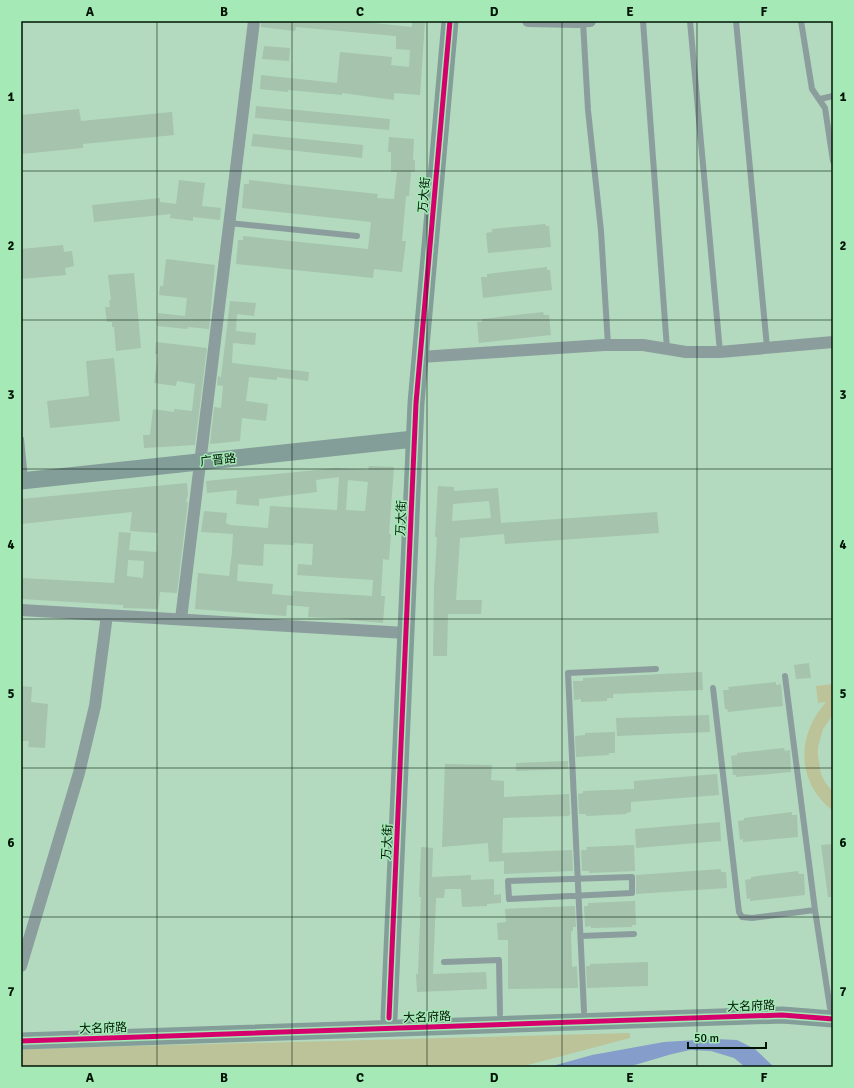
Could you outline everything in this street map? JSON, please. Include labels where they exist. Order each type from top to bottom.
[{"type":"street","points":[[181,619],[254,21]]},
{"type":"street","name":"万大街","points":[[389,1018],[414,439],[450,21]]},
{"type":"street","points":[[528,21],[590,21]]},
{"type":"street","points":[[420,357],[608,345],[643,345],[686,352],[720,352],[833,342]]},
{"type":"street","name":"广晋路","points":[[23,480],[414,439]]},
{"type":"street","points":[[21,610],[406,633]]},
{"type":"street","points":[[21,966],[79,773],[95,706],[107,615]]},
{"type":"street","name":"大名府路","points":[[21,1031],[782,1005],[832,1012]]},
{"type":"street","name":"大名府路","points":[[21,1041],[782,1015],[832,1012]]},
{"type":"lane","points":[[643,21],[667,349]]},
{"type":"lane","points":[[690,21],[720,352]]},
{"type":"lane","points":[[736,21],[766,348]]},
{"type":"lane","points":[[801,21],[812,89],[826,108],[833,161]]},
{"type":"lane","points":[[583,22],[588,110],[601,231],[608,345]]},
{"type":"lane","points":[[820,98],[833,96]]},
{"type":"lane","points":[[229,223],[357,236]]},
{"type":"lane","points":[[21,439],[23,480]]},
{"type":"lane","points":[[584,1011],[568,673],[656,669]]},
{"type":"lane","points":[[785,676],[815,910],[832,1012]]},
{"type":"lane","points":[[713,688],[739,912],[742,917],[752,918],[815,910]]},
{"type":"lane","points":[[632,876],[632,894],[509,898],[508,881],[578,878],[632,876]]},
{"type":"lane","points":[[581,936],[634,934]]},
{"type":"lane","points":[[444,962],[498,960],[500,1014]]},
{"type":"green space","points":[[833,684],[833,715],[823,729],[818,747],[818,756],[821,774],[833,792],[833,811],[812,787],[804,758],[805,744],[809,729],[816,715],[826,702],[818,703],[816,686]]},
{"type":"green space","points":[[630,1033],[630,1038],[520,1067],[21,1067],[21,1049]]},
{"type":"water","points":[[714,1039],[737,1040],[755,1049],[774,1067],[745,1067],[734,1058],[711,1051],[690,1050],[628,1067],[549,1067],[592,1055],[664,1042]]},
{"type":"building","points":[[261,21],[354,21],[412,27],[412,21],[425,21],[420,95],[394,93],[394,100],[342,93],[342,95],[260,89],[261,75],[337,83],[340,52],[392,57],[391,65],[409,67],[410,50],[396,49],[396,36],[296,27],[295,31],[261,27]]},
{"type":"building","points":[[264,46],[290,48],[289,61],[262,59]]},
{"type":"building","points":[[256,106],[390,119],[389,130],[255,118]]},
{"type":"building","points":[[79,109],[81,121],[172,112],[174,135],[83,144],[83,148],[21,154],[21,115]]},
{"type":"building","points":[[253,134],[363,145],[362,158],[251,146]]},
{"type":"building","points":[[389,137],[414,139],[413,160],[415,160],[415,172],[411,172],[409,196],[406,196],[402,241],[406,241],[402,272],[374,269],[373,278],[236,264],[238,240],[243,240],[243,236],[368,249],[371,222],[242,208],[244,184],[249,184],[249,180],[378,194],[377,198],[394,199],[397,172],[391,172],[391,152],[388,152]]},
{"type":"building","points":[[179,180],[205,183],[202,206],[221,208],[220,220],[193,217],[193,221],[170,218],[171,214],[94,222],[92,205],[160,198],[160,202],[176,204]]},
{"type":"building","points":[[545,224],[546,226],[549,226],[551,247],[488,253],[486,233],[492,232],[492,229]]},
{"type":"building","points":[[63,245],[64,252],[72,251],[74,266],[65,268],[66,275],[21,279],[21,249]]},
{"type":"building","points":[[166,259],[215,265],[209,329],[188,327],[187,329],[157,326],[158,313],[185,316],[187,298],[159,295],[160,286],[163,286]]},
{"type":"building","points":[[547,267],[547,270],[550,270],[552,290],[483,298],[481,277],[487,277],[487,274]]},
{"type":"building","points":[[134,273],[141,348],[116,351],[114,327],[112,327],[112,322],[107,322],[105,307],[110,307],[109,300],[111,300],[108,275]]},
{"type":"building","points":[[230,301],[256,303],[254,316],[237,314],[236,331],[256,333],[255,345],[233,343],[232,363],[309,372],[308,381],[277,377],[277,380],[249,377],[246,401],[268,404],[266,421],[242,418],[240,441],[210,444],[214,407],[221,408],[223,386],[217,385],[218,376],[221,377]]},
{"type":"building","points":[[543,312],[544,315],[549,315],[551,335],[479,343],[477,322],[482,322],[482,319]]},
{"type":"building","points":[[156,342],[207,348],[195,445],[144,448],[143,435],[150,435],[153,409],[174,412],[174,409],[192,411],[195,384],[177,381],[176,386],[154,383],[158,354],[155,354]]},
{"type":"building","points":[[114,358],[120,421],[50,428],[47,401],[89,396],[86,361]]},
{"type":"building","points":[[369,466],[394,467],[389,534],[391,534],[389,560],[383,559],[381,596],[385,596],[383,623],[350,619],[308,617],[309,607],[287,605],[286,616],[195,609],[198,573],[229,576],[232,552],[233,534],[201,532],[204,511],[227,513],[226,523],[230,525],[268,528],[270,506],[337,510],[339,477],[316,480],[317,492],[259,499],[259,506],[236,504],[237,490],[207,493],[206,481],[336,468],[368,470]],"holes":[[[348,480],[368,482],[365,511],[346,510]],[[294,543],[313,544],[312,565],[298,564],[297,575],[373,580],[372,596],[293,591],[293,596],[272,594],[273,584],[237,581],[238,564],[263,566],[264,544],[294,545]]]},
{"type":"building","points":[[187,483],[188,494],[186,502],[188,502],[177,593],[160,592],[158,609],[123,608],[123,605],[21,599],[21,578],[114,583],[119,532],[131,533],[129,550],[157,552],[158,533],[130,531],[132,512],[21,524],[21,499]],"holes":[[[128,560],[144,561],[143,578],[127,576]]]},
{"type":"building","points":[[438,486],[454,487],[454,491],[498,488],[501,523],[657,512],[659,533],[505,544],[504,534],[460,538],[456,600],[482,600],[481,614],[448,614],[447,656],[433,656],[434,588],[437,537],[435,537]],"holes":[[[489,501],[491,518],[452,521],[453,504]]]},
{"type":"building","points":[[809,663],[811,678],[796,679],[794,665]]},
{"type":"building","points":[[702,672],[703,690],[613,694],[613,698],[607,698],[607,701],[581,702],[581,699],[574,700],[573,681],[583,681],[583,678]]},
{"type":"building","points":[[776,682],[776,685],[781,684],[783,706],[728,712],[727,709],[725,709],[723,690],[729,690],[728,687]]},
{"type":"building","points":[[21,686],[32,687],[31,702],[48,704],[45,748],[28,747],[29,741],[21,741]]},
{"type":"building","points":[[709,715],[710,732],[617,736],[616,718]]},
{"type":"building","points":[[615,732],[615,753],[609,753],[609,755],[576,757],[575,736],[585,735],[585,733]]},
{"type":"building","points":[[784,748],[785,751],[790,750],[791,772],[736,777],[736,775],[733,775],[731,756],[737,755],[737,753]]},
{"type":"building","points":[[568,761],[568,769],[516,771],[516,763]]},
{"type":"building","points":[[445,764],[492,765],[491,780],[504,781],[504,797],[569,794],[570,815],[568,816],[503,818],[502,853],[572,850],[573,871],[504,874],[504,861],[489,862],[488,843],[442,847]]},
{"type":"building","points":[[717,774],[719,795],[631,802],[631,812],[626,813],[627,814],[586,816],[586,814],[579,814],[578,794],[583,793],[583,791],[634,789],[634,781]]},
{"type":"building","points":[[792,812],[792,815],[797,815],[798,837],[743,842],[743,839],[740,840],[738,821],[744,820],[744,818]]},
{"type":"building","points":[[720,822],[721,841],[636,848],[635,829]]},
{"type":"building","points":[[833,844],[833,897],[828,897],[821,845]]},
{"type":"building","points":[[634,845],[635,871],[589,873],[589,871],[582,871],[581,850],[587,850],[586,847]]},
{"type":"building","points":[[421,847],[433,848],[432,877],[471,875],[471,880],[494,879],[494,895],[501,894],[501,903],[487,904],[487,906],[462,907],[461,889],[445,889],[444,898],[436,898],[433,974],[486,972],[487,989],[417,992],[416,974],[418,974]]},
{"type":"building","points":[[721,869],[721,872],[726,872],[727,888],[636,894],[636,875]]},
{"type":"building","points":[[798,871],[799,874],[804,874],[805,895],[750,901],[750,898],[747,899],[745,880],[751,879],[751,877]]},
{"type":"building","points":[[635,901],[636,925],[632,925],[632,927],[585,927],[584,906],[588,906],[588,903]]},
{"type":"building","points":[[575,906],[576,927],[573,927],[573,931],[571,931],[572,967],[577,966],[578,988],[508,989],[508,940],[498,940],[497,923],[506,922],[505,909]]},
{"type":"building","points":[[648,962],[648,986],[587,988],[586,966],[590,966],[590,964]]},
{"type":"cycle path","points":[[389,1018],[416,403],[450,21]]},
{"type":"cycle path","points":[[21,1041],[782,1015],[833,1019]]}]
